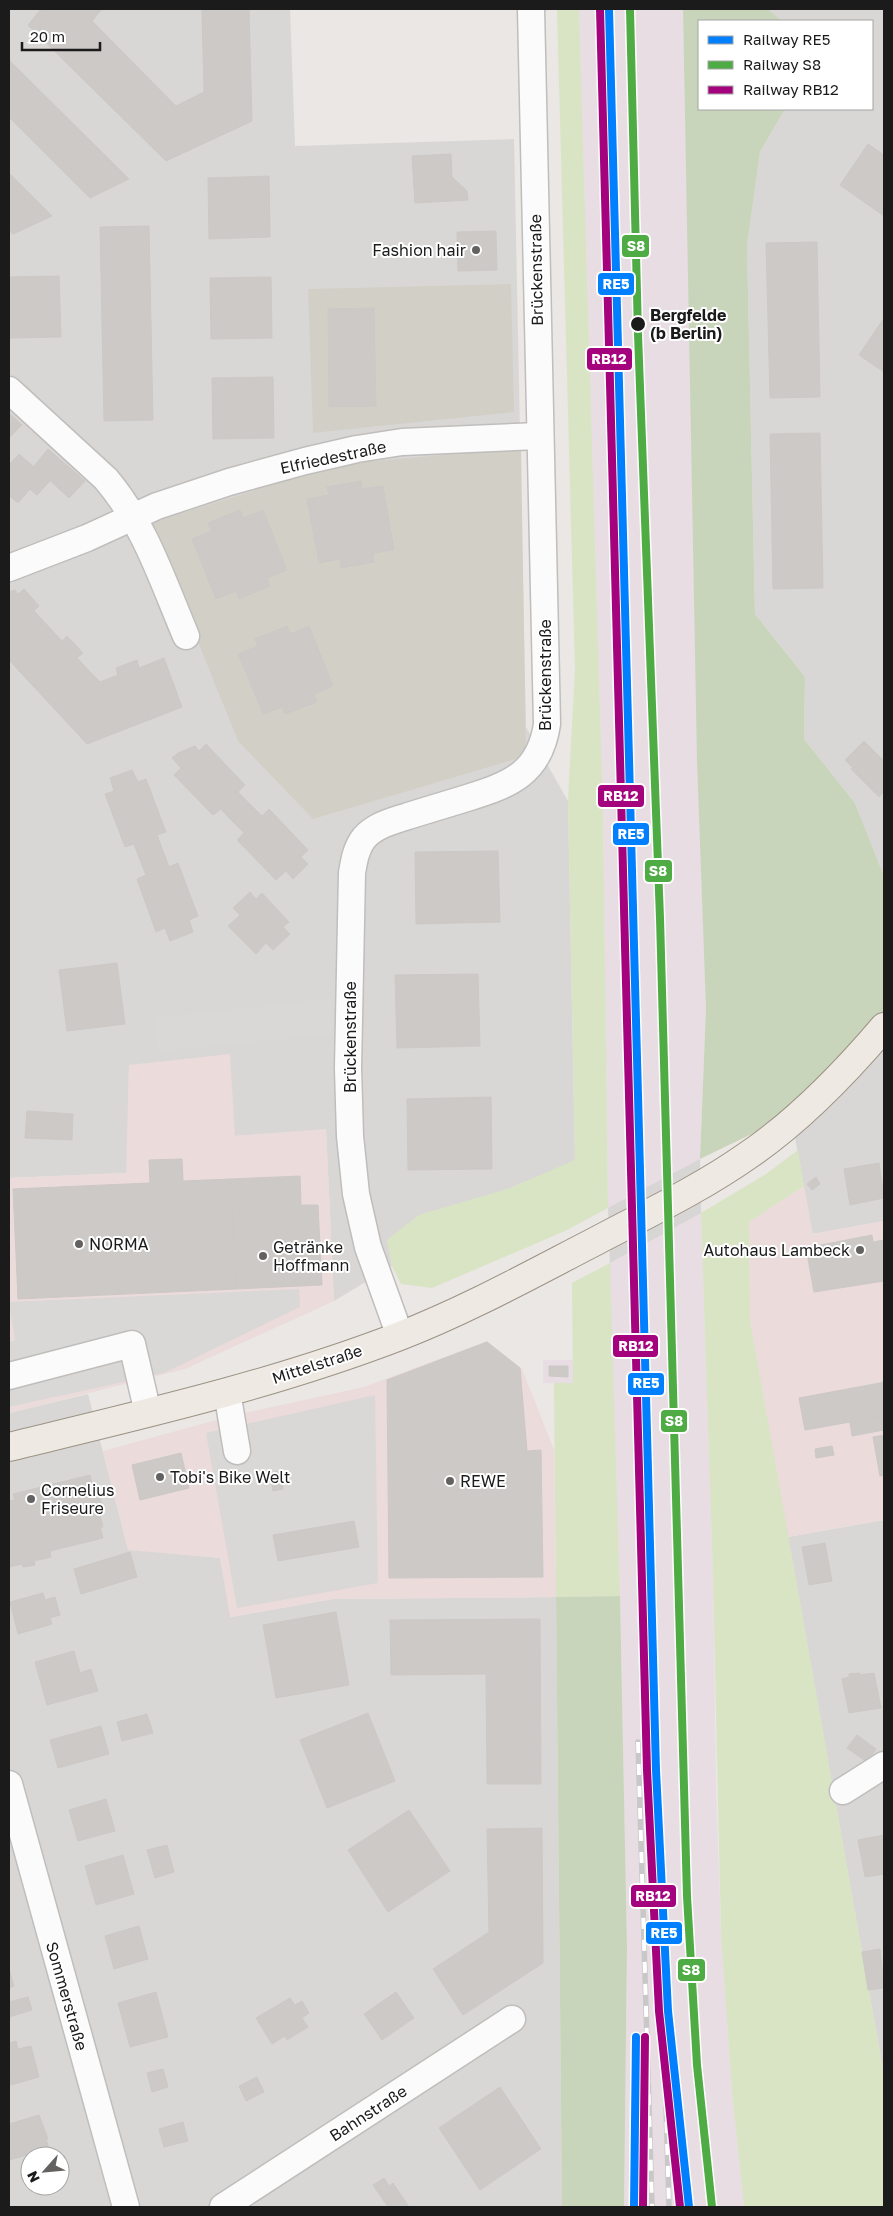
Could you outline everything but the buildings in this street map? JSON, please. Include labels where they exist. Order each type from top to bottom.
[{"type":"main road","name":"Mittelstraße","points":[[9,1447],[227,1392],[320,1364],[400,1336],[461,1308],[609,1234],[746,1157],[785,1127],[849,1066],[884,1027]]},
{"type":"street","name":"Brückenstraße","points":[[400,1336],[368,1246],[356,1194],[350,1136],[348,1068],[352,873],[354,858],[365,837],[380,826],[493,790],[510,782],[525,772],[536,758],[545,741],[547,724],[530,9]]},
{"type":"street","points":[[9,390],[106,480],[133,516],[146,541],[186,636]]},
{"type":"street","name":"Elfriedestraße","points":[[9,568],[87,538],[133,516],[230,482],[305,461],[358,449],[402,442],[539,436]]},
{"type":"street","points":[[9,1376],[132,1344],[148,1413]]},
{"type":"street","points":[[227,1392],[237,1452]]},
{"type":"street","points":[[843,1791],[884,1765]]},
{"type":"street","name":"Sommerstraße","points":[[9,1784],[126,2207]]},
{"type":"street","name":"Bahnstraße","points":[[223,2207],[512,2019]]},
{"type":"shaded area","points":[[9,9],[290,9],[295,146],[514,139],[526,727],[568,801],[575,1161],[388,1240],[392,1266],[334,1301],[326,1130],[235,1136],[129,1065],[127,1173],[9,1178]]},
{"type":"shaded area","points":[[579,9],[683,9],[706,1008],[700,1159],[713,1577],[716,1794],[721,1933],[732,2092],[744,2207],[624,2207],[627,1947],[620,1596],[608,1208],[603,810]]},
{"type":"shaded area","points":[[768,9],[884,9],[884,876],[855,803],[804,739],[805,677],[755,614],[747,246],[760,152],[784,110],[873,110],[873,20],[781,20]]},
{"type":"shaded area","points":[[511,284],[514,412],[313,433],[308,289]]},
{"type":"shaded area","points":[[521,448],[526,756],[313,819],[238,741],[150,523],[340,464]]},
{"type":"shaded area","points":[[331,999],[331,1034],[158,1051],[155,1018]]},
{"type":"shaded area","points":[[884,1017],[884,1221],[812,1234],[791,1115]]},
{"type":"shaded area","points":[[230,1054],[235,1136],[326,1129],[334,1301],[185,1369],[9,1413],[9,1337],[11,1337],[9,1324],[9,1178],[126,1173],[129,1065]]},
{"type":"shaded area","points":[[804,1186],[813,1234],[884,1221],[884,1520],[788,1537],[750,1320],[749,1222]]},
{"type":"shaded area","points":[[299,1289],[300,1307],[164,1373],[9,1407],[9,1342],[15,1340],[9,1302]]},
{"type":"shaded area","points":[[487,1341],[522,1369],[554,1450],[556,1597],[333,1599],[230,1617],[220,1558],[128,1550],[103,1451],[231,1416],[364,1387]]},
{"type":"shaded area","points":[[543,1360],[573,1360],[573,1383],[543,1383]]},
{"type":"shaded area","points":[[88,1394],[128,1549],[220,1558],[231,1617],[333,1599],[556,1597],[562,2207],[9,2207],[9,1413]]},
{"type":"shaded area","points":[[375,1395],[378,1583],[237,1608],[206,1433]]},
{"type":"shaded area","points":[[884,1520],[884,2075],[788,1537]]},
{"type":"green space","points":[[557,9],[579,9],[603,810],[608,1208],[565,1231],[432,1288],[401,1284],[392,1266],[387,1240],[419,1215],[510,1188],[575,1160],[568,801],[575,669]]},
{"type":"green space","points":[[683,9],[768,9],[781,20],[698,20],[698,110],[784,110],[760,152],[747,246],[755,614],[805,677],[804,739],[855,803],[884,876],[884,1017],[791,1115],[700,1159],[706,1008],[697,760]]},
{"type":"green space","points":[[798,1150],[804,1186],[749,1222],[750,1320],[884,2075],[884,2207],[744,2207],[732,2092],[721,1933],[713,1577],[701,1213],[766,1174]]},
{"type":"green space","points":[[610,1263],[620,1596],[556,1597],[554,1383],[573,1383],[572,1283]]},
{"type":"green space","points":[[620,1596],[627,1947],[624,2207],[562,2207],[556,1597]]},
{"type":"pier","points":[[700,1159],[701,1213],[610,1263],[608,1208]]},
{"type":"railway","points":[[638,1742],[652,2207]]},
{"type":"railway","points":[[656,1770],[669,2207]]},
{"type":"rail line","name":"RB12","points":[[600,9],[647,1770],[659,2011],[680,2207]]},
{"type":"rail line","name":"RE5","points":[[609,9],[656,1770],[668,2011],[689,2207]]},
{"type":"rail line","name":"S8","points":[[630,9],[638,334],[660,918],[687,1896],[697,2065],[712,2207]]},
{"type":"rail line","name":"RE5","points":[[634,2207],[636,2037]]},
{"type":"rail line","name":"RB12","points":[[643,2207],[645,2037]]},
{"type":"place","name":"Fashion hair","points":[[476,250]]},
{"type":"place","name":"Bergfelde (b Berlin)","points":[[638,324]]},
{"type":"place","name":"NORMA","points":[[79,1244]]},
{"type":"place","name":"Autohaus Lambeck","points":[[860,1250]]},
{"type":"place","name":"Getränke Hoffmann","points":[[263,1256]]},
{"type":"place","name":"Tobi's Bike Welt","points":[[160,1477]]},
{"type":"place","name":"REWE","points":[[450,1481]]},
{"type":"place","name":"Cornelius Friseure","points":[[31,1499]]}]
